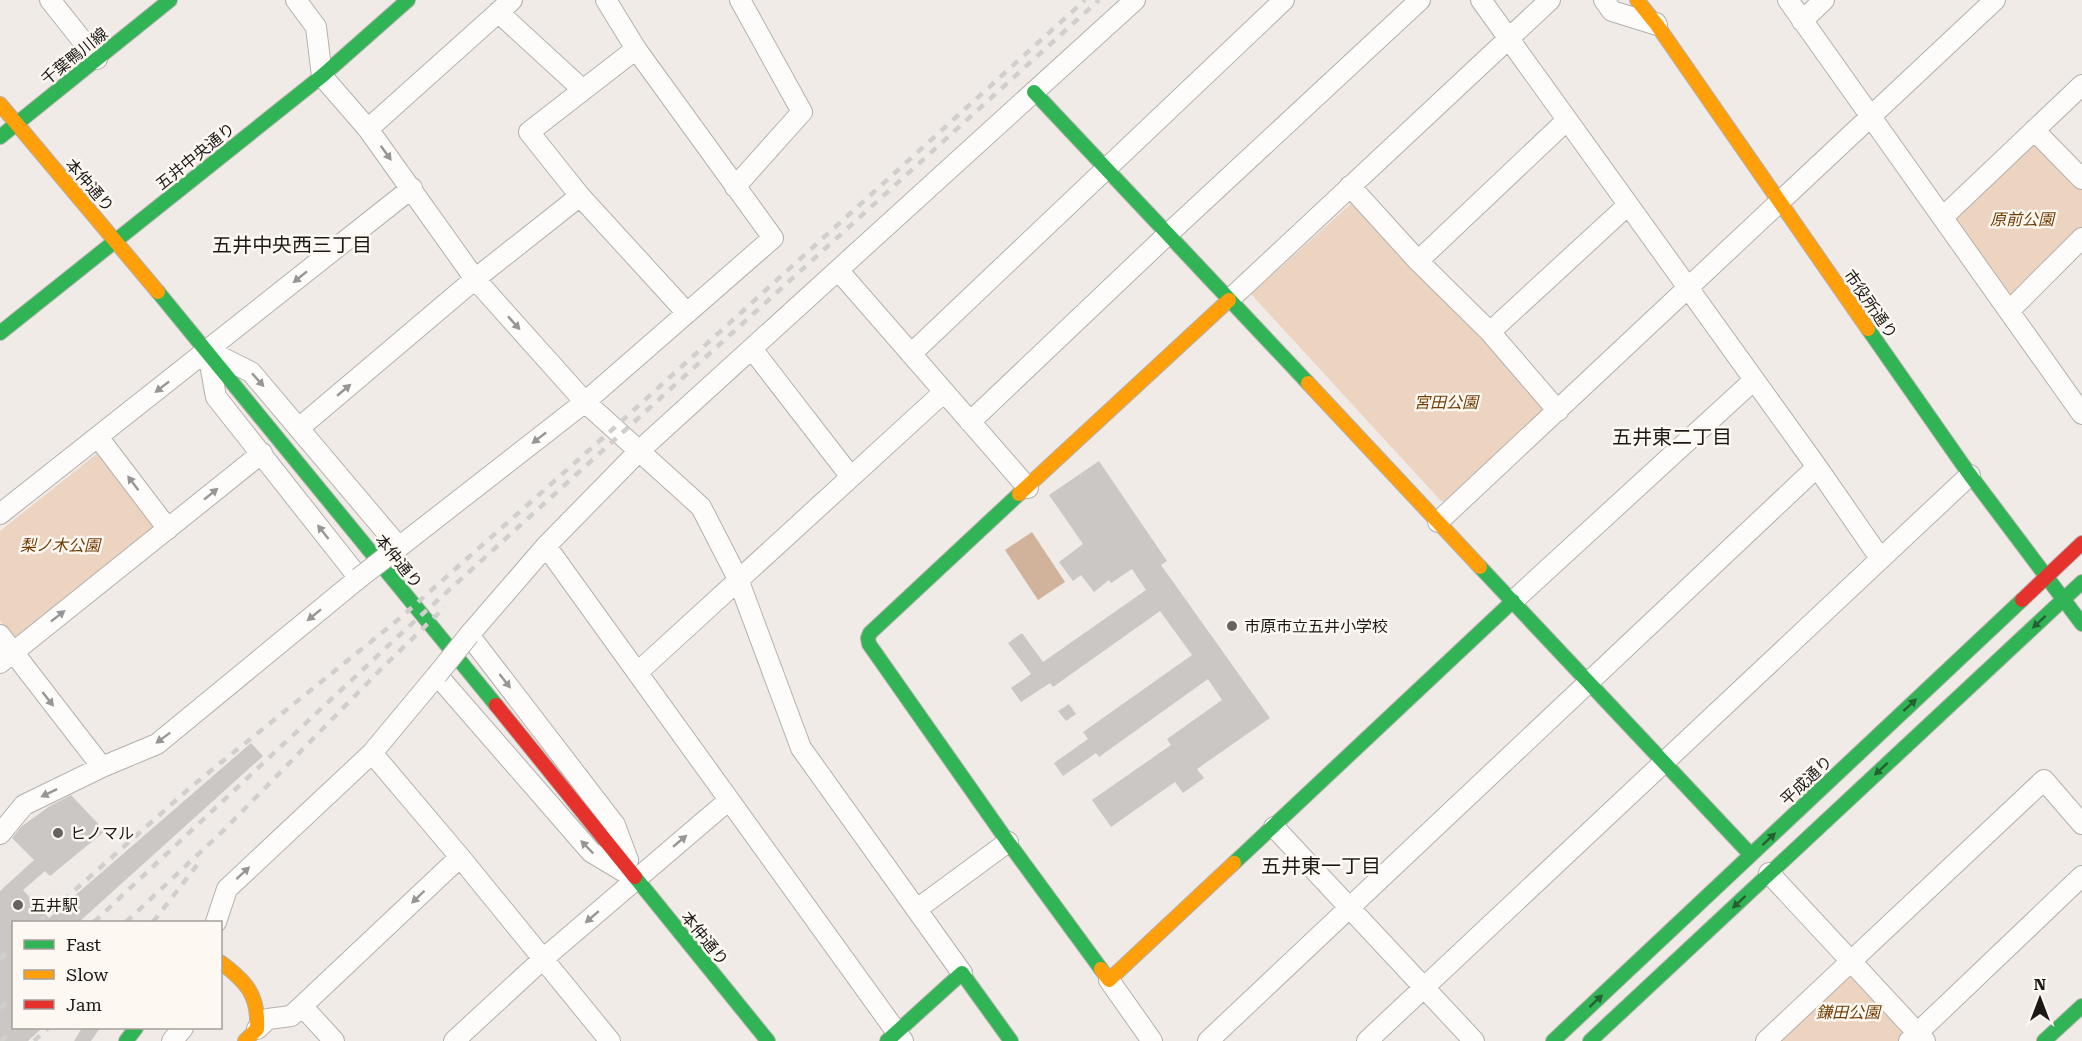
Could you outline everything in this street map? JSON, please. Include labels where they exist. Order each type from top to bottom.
[{"type":"street","points":[[50,0],[97,59]]},
{"type":"street","name":"千葉鴨川線","points":[[0,137],[170,0]]},
{"type":"street","points":[[296,0],[316,27],[322,76],[368,129],[475,279],[585,402],[701,507],[738,579],[801,748],[1011,1041]]},
{"type":"street","name":"五井中央通り","points":[[0,333],[322,76],[408,0]]},
{"type":"street","points":[[0,834],[24,805],[102,767],[158,744],[359,578],[585,402],[773,238],[636,49],[606,0]]},
{"type":"street","points":[[735,187],[802,112],[740,0]]},
{"type":"street","points":[[216,921],[227,888],[372,753],[546,546],[639,451],[1135,0]]},
{"type":"street","points":[[912,354],[1284,0]]},
{"type":"street","points":[[970,422],[1420,0]]},
{"type":"street","points":[[1481,0],[1880,558]]},
{"type":"street","points":[[1152,1041],[1008,842],[869,644],[868,638],[870,633],[1550,0]]},
{"type":"street","points":[[1604,0],[1612,11],[1657,25],[1652,0]]},
{"type":"street","name":"市役所通り","points":[[1637,0],[1657,25],[1970,475],[2082,624]]},
{"type":"street","points":[[1788,0],[2009,310],[2076,391],[2082,414]]},
{"type":"street","points":[[1802,21],[1824,0]]},
{"type":"street","points":[[1438,522],[1995,0]]},
{"type":"street","points":[[368,129],[505,6],[583,90]]},
{"type":"street","points":[[636,49],[529,132],[580,196],[687,313]]},
{"type":"street","points":[[1943,216],[2082,85]]},
{"type":"street","points":[[1034,92],[1751,855]]},
{"type":"street","name":"本仲通り","points":[[0,104],[208,351],[768,1041]]},
{"type":"street","points":[[1418,261],[1567,120]]},
{"type":"street","points":[[2034,130],[2082,179]]},
{"type":"street","points":[[1350,186],[1418,261],[1490,332],[1558,411]]},
{"type":"street","points":[[0,514],[412,188]]},
{"type":"street","points":[[299,428],[475,279],[580,196]]},
{"type":"street","points":[[1490,332],[1628,205]]},
{"type":"street","points":[[2009,310],[2082,238]]},
{"type":"street","points":[[838,270],[1028,488]]},
{"type":"street","points":[[752,349],[851,477]]},
{"type":"street","points":[[208,351],[251,372],[399,547]]},
{"type":"street","points":[[208,351],[216,398],[359,578]]},
{"type":"street","points":[[1109,980],[1513,601],[1754,380]]},
{"type":"street","points":[[638,672],[944,392]]},
{"type":"street","points":[[98,437],[168,529]]},
{"type":"street","points":[[6,658],[261,453]]},
{"type":"street","points":[[1208,1041],[1816,466]]},
{"type":"street","points":[[1367,1041],[1970,475]]},
{"type":"street","name":"平成通り","points":[[1553,1041],[2082,543]]},
{"type":"street","points":[[546,546],[638,672],[896,1038],[962,973]]},
{"type":"street","points":[[1590,1041],[2082,582]]},
{"type":"street","points":[[0,635],[6,658],[102,767]]},
{"type":"street","points":[[469,635],[615,825],[636,879]]},
{"type":"street","points":[[437,675],[591,852],[636,879]]},
{"type":"street","points":[[372,753],[460,856],[543,959],[601,1038]]},
{"type":"street","points":[[1766,1041],[2044,780],[2082,824]]},
{"type":"street","points":[[454,1041],[543,959],[729,800]]},
{"type":"street","points":[[1274,827],[1474,1041]]},
{"type":"street","points":[[917,909],[1008,842]]},
{"type":"street","points":[[251,1035],[268,1019],[291,1016],[460,856]]},
{"type":"street","points":[[1769,873],[1851,961],[1917,1038],[2082,876]]},
{"type":"street","points":[[225,971],[245,983],[257,1002],[251,1035]]},
{"type":"street","points":[[257,1002],[281,1008],[302,1006]]},
{"type":"street","points":[[302,1006],[334,1041]]},
{"type":"street","points":[[2044,1041],[2082,1006]]},
{"type":"street","points":[[126,1041],[135,1029]]},
{"type":"street","points":[[172,1041],[182,1029]]},
{"type":"green space","name":"原前公園","points":[[2034,130],[2082,179],[2082,240],[2009,311],[1943,217]]},
{"type":"green space","name":"宮田公園","points":[[1355,200],[1543,403],[1541,413],[1449,501],[1441,501],[1251,294]]},
{"type":"green space","name":"梨ノ木公園","points":[[99,452],[158,529],[16,643],[0,621],[0,531]]},
{"type":"green space","name":"鎌田公園","points":[[1846,972],[1853,973],[1902,1026],[1903,1038],[1900,1041],[1775,1041]]},
{"type":"shaded area","points":[[1032,532],[1065,582],[1038,600],[1005,550]]},
{"type":"building","points":[[1099,461],[1167,561],[1161,565],[1270,718],[1197,769],[1204,778],[1183,793],[1175,782],[1111,827],[1092,800],[1171,745],[1167,739],[1222,700],[1208,679],[1099,757],[1096,753],[1063,776],[1054,763],[1088,739],[1083,732],[1192,655],[1160,611],[1053,687],[1050,683],[1021,702],[1011,688],[1031,674],[1008,643],[1022,633],[1043,662],[1146,590],[1132,569],[1111,583],[1109,580],[1094,592],[1081,575],[1073,581],[1059,562],[1083,544],[1049,495]]},
{"type":"building","points":[[1069,704],[1076,714],[1066,721],[1058,711]]},
{"type":"building","name":"五井駅","points":[[251,743],[263,756],[80,921],[12,921],[12,1029],[41,1029],[28,1041],[0,1041],[0,891],[34,860],[12,838],[22,826],[50,806],[71,795],[105,831],[50,876],[45,871],[23,890],[49,918]]},
{"type":"building","points":[[81,1029],[99,1029],[91,1041],[74,1041]]},
{"type":"railway","points":[[40,921],[192,786],[399,619],[614,428],[1085,0]]},
{"type":"railway","points":[[95,921],[406,629],[1099,0]]},
{"type":"railway","points":[[127,921],[225,829],[383,667],[445,607]]},
{"type":"railway","points":[[154,921],[201,860]]},
{"type":"railway","points":[[0,959],[12,948]]},
{"type":"railway","points":[[0,1008],[12,998]]},
{"type":"railway","points":[[1,1041],[14,1029]]},
{"type":"railway","points":[[34,1041],[47,1029]]},
{"type":"traffic: fast","points":[[0,137],[170,0]]},
{"type":"traffic: fast","points":[[0,333],[322,76],[408,0]]},
{"type":"traffic: fast","points":[[1034,92],[1308,383]]},
{"type":"traffic: fast","points":[[158,292],[496,705]]},
{"type":"traffic: fast","points":[[1868,329],[1970,475],[2082,624]]},
{"type":"traffic: fast","points":[[1019,494],[870,633],[869,644],[1008,842],[1101,969]]},
{"type":"traffic: fast","points":[[1480,567],[1751,855]]},
{"type":"traffic: fast","points":[[1590,1041],[2082,582]]},
{"type":"traffic: fast","points":[[1553,1041],[2022,600]]},
{"type":"traffic: fast","points":[[1234,863],[1513,601]]},
{"type":"traffic: fast","points":[[635,877],[768,1041]]},
{"type":"traffic: fast","points":[[887,1041],[962,973],[1011,1041]]},
{"type":"traffic: fast","points":[[2044,1041],[2082,1006]]},
{"type":"traffic: fast","points":[[126,1041],[135,1029]]},
{"type":"traffic: slow","points":[[1637,0],[1657,25],[1868,329]]},
{"type":"traffic: slow","points":[[0,104],[158,292]]},
{"type":"traffic: slow","points":[[1019,494],[1229,300]]},
{"type":"traffic: slow","points":[[1308,383],[1480,567]]},
{"type":"traffic: slow","points":[[1101,969],[1109,980],[1234,863]]},
{"type":"traffic: slow","points":[[222,964],[244,983],[256,1007],[257,1029],[245,1041]]},
{"type":"traffic: jam","points":[[2022,600],[2082,543]]},
{"type":"traffic: jam","points":[[496,705],[635,877]]},
{"type":"place","name":"市原市立五井小学校","points":[[1232,626]]},
{"type":"place","name":"ヒノマル","points":[[58,833]]},
{"type":"place","name":"五井駅","points":[[18,905]]},
{"type":"district","name":"五井中央西三丁目","points":[[292,245]]},
{"type":"district","name":"五井東二丁目","points":[[1672,437]]},
{"type":"district","name":"五井東一丁目","points":[[1321,866]]}]
